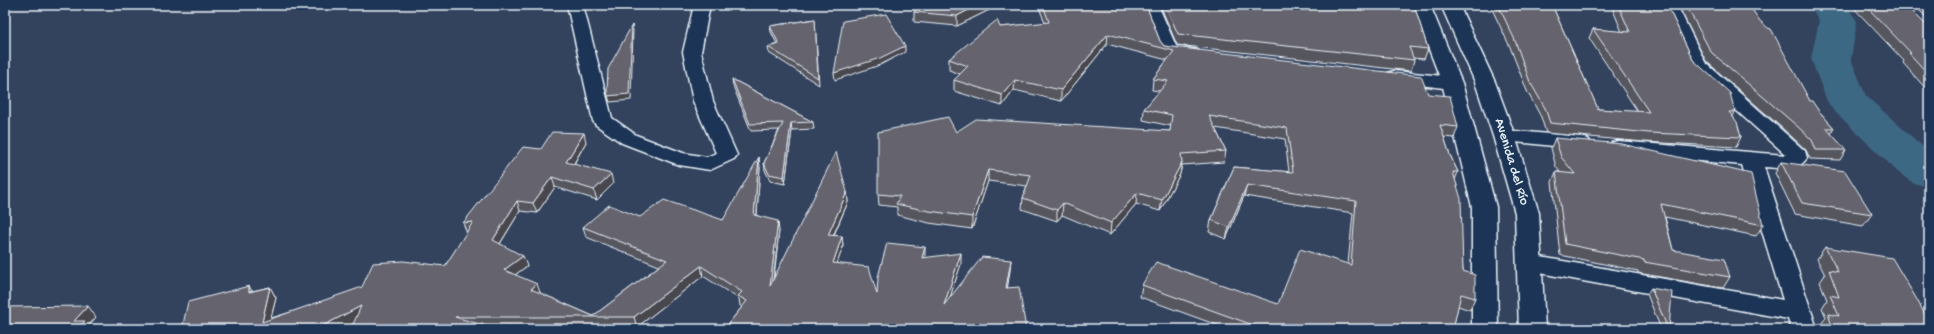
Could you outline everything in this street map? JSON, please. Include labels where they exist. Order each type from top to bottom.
[{"type":"main road","points":[[1421,5],[1452,84],[1484,208],[1485,329]]},
{"type":"main road","name":"Avenida del Río","points":[[1450,5],[1485,82],[1504,136],[1527,213],[1532,329]]},
{"type":"street","points":[[575,5],[603,121],[629,139],[679,159],[710,164],[727,155],[703,100],[692,52],[702,5]]},
{"type":"street","points":[[1150,5],[1169,51],[1208,56]]},
{"type":"street","points":[[1504,136],[1750,160],[1790,162],[1797,158],[1795,151],[1696,65],[1669,5]]},
{"type":"street","points":[[1373,74],[1452,84]]},
{"type":"street","points":[[1529,263],[1802,320],[1750,160]]},
{"type":"building","points":[[917,5],[978,5],[957,16],[914,12]]},
{"type":"building","points":[[1043,5],[1146,5],[1160,41],[1164,46],[1421,76],[1428,94],[1450,96],[1458,127],[1440,125],[1450,155],[1458,172],[1453,172],[1461,199],[1463,271],[1475,275],[1475,298],[1461,294],[1453,329],[1264,329],[1142,285],[1156,262],[1278,304],[1300,249],[1351,265],[1356,201],[1247,185],[1229,227],[1211,220],[1234,167],[1293,172],[1287,128],[1209,116],[1226,151],[1181,154],[1182,162],[1162,200],[1137,193],[1111,223],[1063,203],[1057,210],[1023,198],[1031,175],[988,170],[972,217],[929,211],[896,204],[900,196],[878,194],[878,132],[948,117],[956,132],[976,119],[1170,131],[1172,115],[1144,109],[1168,81],[1153,79],[1174,51],[1108,34],[1061,90],[1015,80],[1002,95],[954,80],[968,66],[949,59],[997,20],[1000,27],[1049,22]]},
{"type":"building","points":[[1165,5],[1414,5],[1428,49],[1409,47],[1414,60],[1178,34]]},
{"type":"building","points":[[1498,5],[1552,5],[1598,109],[1649,112],[1593,29],[1630,32],[1618,5],[1667,5],[1693,60],[1730,93],[1735,112],[1729,112],[1737,122],[1741,137],[1649,133],[1550,123],[1545,108],[1530,82],[1514,38]]},
{"type":"building","points":[[1686,5],[1749,5],[1760,21],[1771,29],[1810,101],[1812,101],[1834,128],[1826,128],[1846,150],[1816,150],[1812,140],[1797,126],[1711,52]]},
{"type":"building","points":[[1865,5],[1906,5],[1929,28],[1929,75],[1909,53],[1911,53]]},
{"type":"building","points":[[886,14],[905,46],[880,58],[834,73],[843,21]]},
{"type":"building","points":[[815,19],[818,78],[768,47],[779,44],[770,26]]},
{"type":"building","points":[[632,25],[629,94],[608,96],[608,69]]},
{"type":"building","points":[[732,79],[813,122],[791,123],[784,177],[769,174],[764,163],[783,123],[750,124]]},
{"type":"building","points":[[552,132],[584,133],[566,162],[611,174],[594,190],[552,177],[533,203],[517,201],[493,240],[523,256],[504,270],[537,284],[531,289],[593,316],[667,260],[583,227],[609,205],[640,217],[664,200],[723,220],[759,157],[754,215],[778,221],[770,286],[836,152],[847,192],[828,235],[842,236],[833,263],[869,267],[877,294],[878,277],[887,243],[925,247],[922,258],[961,253],[944,305],[982,257],[1011,260],[1006,288],[1019,287],[1026,329],[724,329],[747,301],[738,296],[742,292],[701,266],[634,317],[455,317],[496,329],[394,329],[388,327],[351,329],[361,306],[317,329],[182,329],[188,302],[249,286],[249,292],[270,287],[262,322],[362,287],[373,263],[403,261],[445,266],[473,222],[463,223],[523,147],[541,149]]},
{"type":"building","points":[[1555,138],[1622,144],[1751,174],[1763,225],[1661,204],[1673,250],[1724,259],[1730,277],[1644,262],[1644,260],[1565,244],[1556,172],[1575,174],[1561,157]]},
{"type":"building","points":[[1781,162],[1845,171],[1872,214],[1802,203]]},
{"type":"building","points":[[1825,247],[1892,258],[1929,322],[1929,329],[1833,329],[1828,314],[1839,316],[1830,295],[1839,297],[1829,270],[1838,272]]},
{"type":"building","points":[[1651,288],[1672,292],[1669,329],[1668,329]]},
{"type":"building","points":[[88,306],[74,321],[85,321],[78,329],[18,329],[5,322],[5,307]]},
{"type":"waterway","points":[[1828,5],[1838,21],[1831,59],[1848,101],[1915,163],[1929,173]]}]
